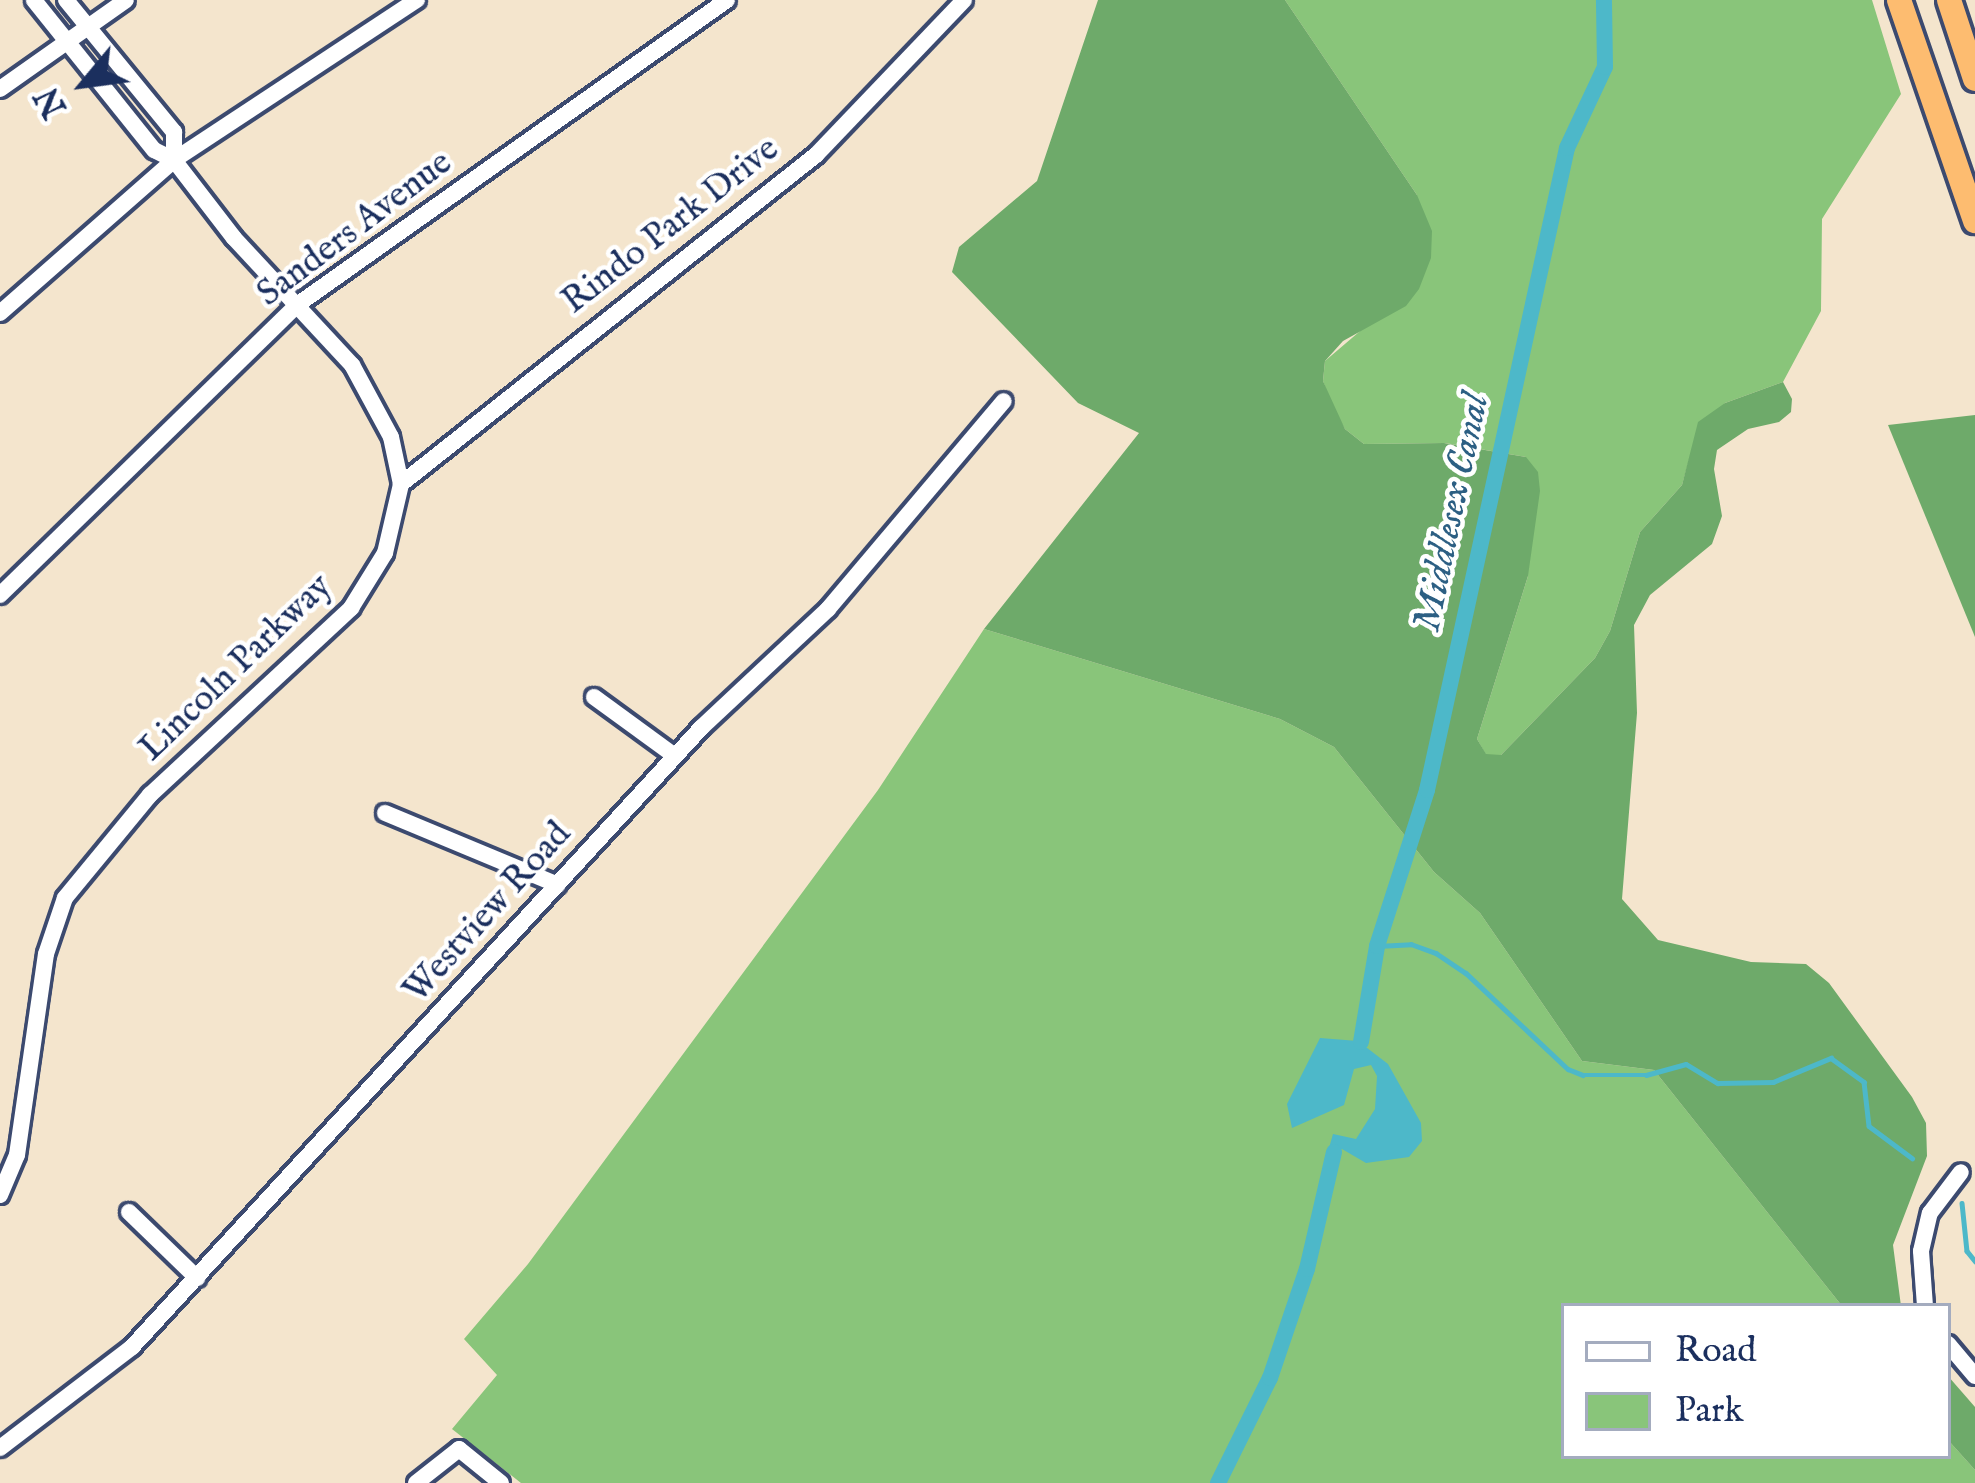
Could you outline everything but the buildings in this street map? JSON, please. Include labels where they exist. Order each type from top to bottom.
[{"type":"highway","points":[[1899,0],[1975,220]]},
{"type":"highway","points":[[1949,0],[1975,79]]},
{"type":"street","name":"Lincoln Parkway","points":[[0,1195],[20,1139],[46,954],[65,898],[150,795],[350,608],[386,553],[401,484],[391,437],[344,355],[174,160],[154,151],[34,0]]},
{"type":"street","name":"Lincoln Parkway","points":[[66,0],[174,132],[174,160]]},
{"type":"street","points":[[0,89],[126,0]]},
{"type":"street","points":[[0,313],[174,160],[417,0]]},
{"type":"street","name":"Sanders Avenue","points":[[0,595],[297,305],[727,0]]},
{"type":"street","name":"Rindo Park Drive","points":[[401,484],[816,155],[964,0]]},
{"type":"street","name":"Westview Road","points":[[0,1448],[132,1347],[675,756],[828,609],[1004,401]]},
{"type":"street","points":[[595,698],[675,756]]},
{"type":"street","points":[[385,813],[558,885]]},
{"type":"street","points":[[1925,1303],[1921,1251],[1930,1213],[1961,1172]]},
{"type":"street","points":[[129,1212],[197,1278]]},
{"type":"street","points":[[1951,1348],[1975,1376]]},
{"type":"street","points":[[416,1483],[459,1449],[501,1483]]},
{"type":"green space","points":[[1098,0],[1285,0],[1417,195],[1432,231],[1431,258],[1419,289],[1406,306],[1343,341],[1325,361],[1323,381],[1345,429],[1364,444],[1444,443],[1526,457],[1538,472],[1540,491],[1528,576],[1477,739],[1486,754],[1501,755],[1595,658],[1610,631],[1640,532],[1682,485],[1698,422],[1725,403],[1783,382],[1792,399],[1791,412],[1779,422],[1748,429],[1717,450],[1714,469],[1722,516],[1712,544],[1650,595],[1634,625],[1637,713],[1622,899],[1658,940],[1751,962],[1806,964],[1829,983],[1912,1097],[1926,1123],[1927,1156],[1893,1245],[1901,1303],[1840,1303],[1654,1070],[1582,1061],[1480,913],[1434,872],[1334,747],[1280,719],[984,629],[1139,433],[1078,403],[952,272],[959,247],[1037,181]]},
{"type":"green space","points":[[1285,0],[1872,0],[1901,94],[1822,219],[1821,311],[1783,382],[1725,403],[1689,460],[1682,485],[1640,532],[1610,631],[1595,658],[1501,755],[1486,755],[1477,739],[1528,576],[1526,457],[1445,443],[1364,444],[1345,429],[1332,406],[1323,381],[1325,361],[1366,326],[1417,195]]},
{"type":"green space","points":[[1975,415],[1975,637],[1888,425]]},
{"type":"green space","points":[[984,629],[1280,719],[1334,747],[1434,872],[1480,913],[1582,1061],[1654,1070],[1840,1303],[1561,1303],[1561,1459],[1951,1459],[1951,1443],[1975,1470],[1975,1483],[521,1483],[452,1429],[497,1375],[464,1339],[528,1264],[878,790]]},
{"type":"green space","points":[[1951,1379],[1975,1407],[1975,1470],[1951,1443]]},
{"type":"water","points":[[1320,1038],[1358,1041],[1388,1064],[1421,1123],[1422,1141],[1409,1157],[1366,1163],[1342,1149],[1327,1155],[1333,1134],[1356,1139],[1375,1109],[1377,1076],[1371,1065],[1354,1069],[1344,1105],[1292,1128],[1287,1104]]},
{"type":"waterway","name":"Middlesex Canal","points":[[1361,1042],[1377,946],[1427,790],[1567,148],[1605,67],[1604,0]]},
{"type":"waterway","points":[[1377,946],[1411,944],[1436,953],[1466,973],[1568,1069],[1583,1075],[1646,1075],[1686,1064],[1718,1083],[1773,1082],[1831,1058],[1864,1082],[1869,1126],[1912,1158]]},
{"type":"waterway","points":[[1218,1483],[1270,1378],[1307,1269],[1334,1152]]},
{"type":"waterway","points":[[1962,1203],[1967,1251],[1975,1261]]}]
